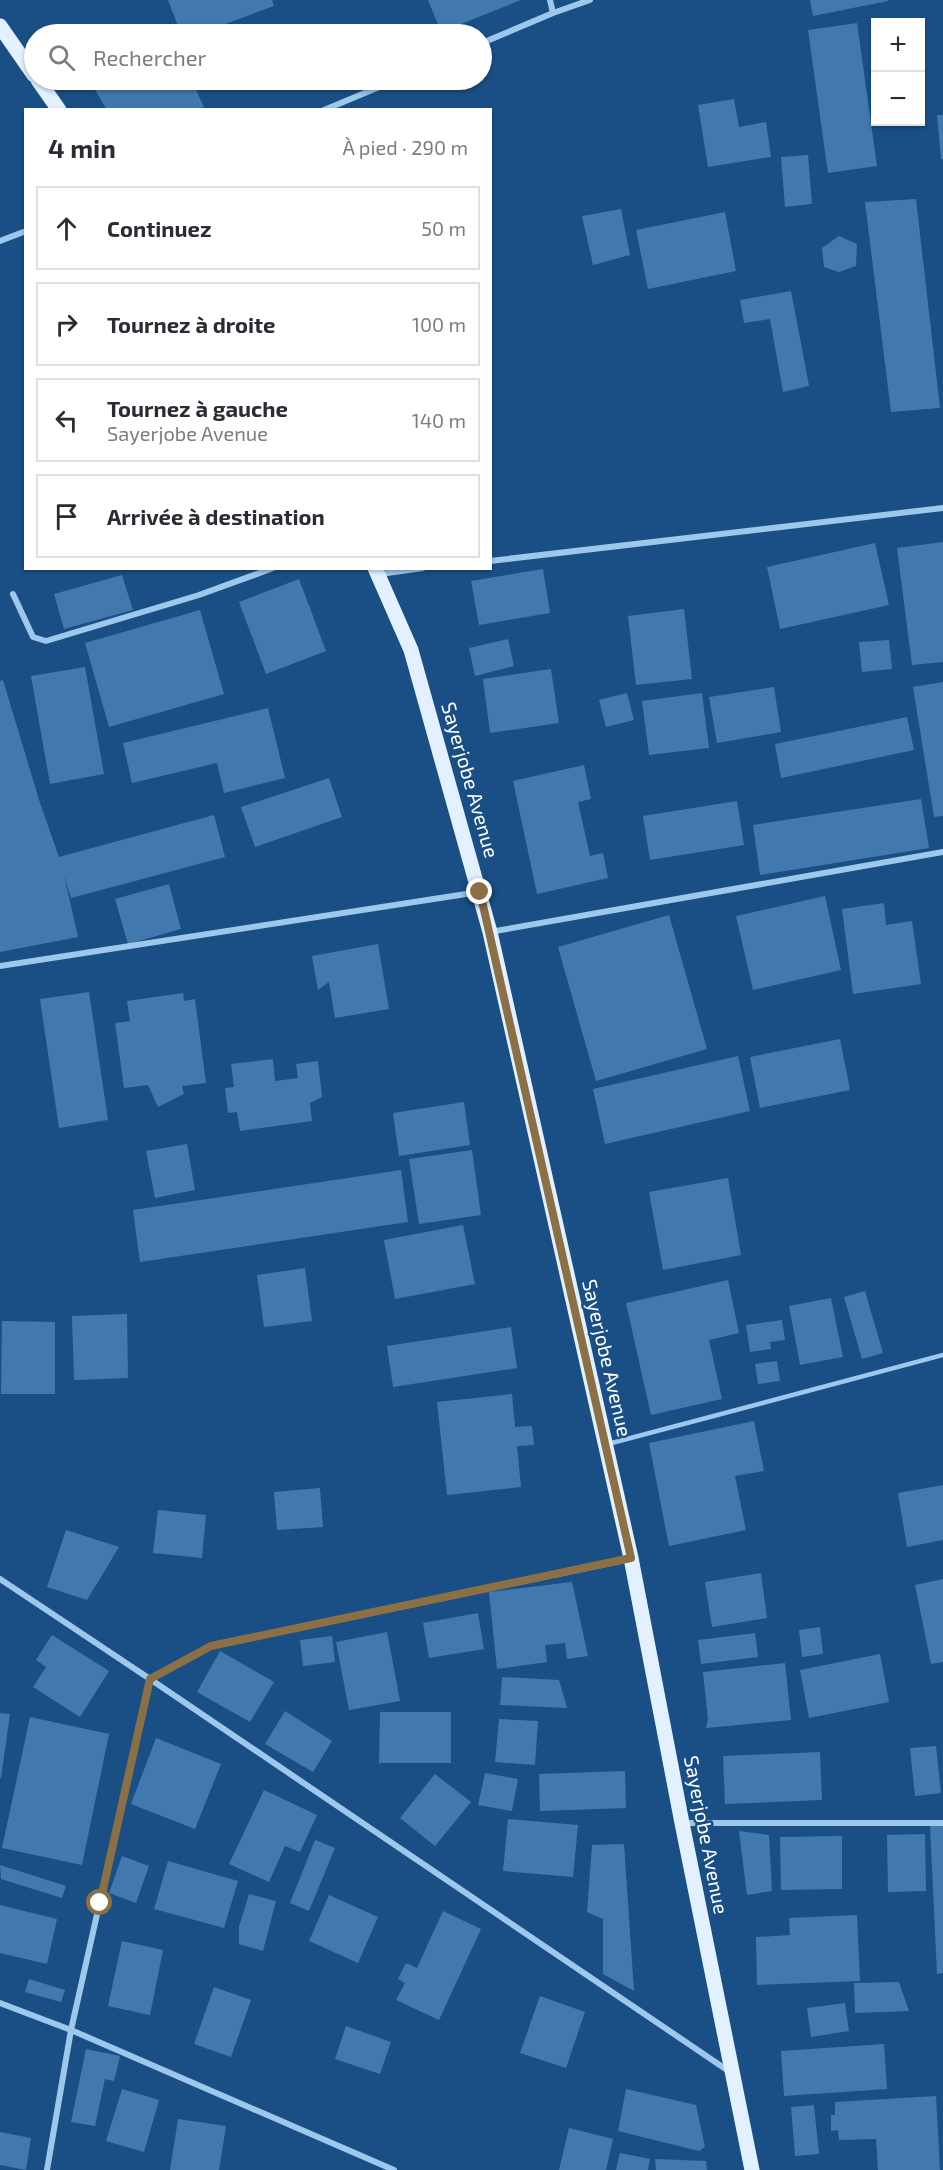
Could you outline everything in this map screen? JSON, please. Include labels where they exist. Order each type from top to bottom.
[{"type":"main road","points":[[0,26],[24,61]]},
{"type":"main road","points":[[45,90],[58,108]]},
{"type":"main road","name":"Sayerjobe Avenue","points":[[377,571],[411,650],[490,932],[631,1558],[752,2170]]},
{"type":"street","points":[[550,0],[553,13]]},
{"type":"street","points":[[492,39],[590,0]]},
{"type":"street","points":[[329,108],[372,90]]},
{"type":"street","points":[[0,241],[24,232]]},
{"type":"street","points":[[492,561],[943,508]]},
{"type":"street","points":[[13,594],[33,637],[46,641],[199,595],[268,570]]},
{"type":"street","points":[[377,571],[392,570]]},
{"type":"street","points":[[490,932],[943,852]]},
{"type":"street","points":[[0,966],[480,892]]},
{"type":"street","points":[[47,2170],[71,2030],[150,1679],[211,1646],[631,1558]]},
{"type":"street","points":[[0,1579],[732,2074]]},
{"type":"street","points":[[682,1823],[943,1823]]},
{"type":"street","points":[[0,2003],[71,2030],[394,2170]]},
{"type":"lane","points":[[605,1444],[943,1355]]},
{"type":"building","points":[[168,0],[272,0],[274,6],[225,24],[177,24]]},
{"type":"building","points":[[428,0],[521,0],[461,24],[438,24]]},
{"type":"building","points":[[810,0],[888,0],[888,1],[813,16]]},
{"type":"building","points":[[857,23],[877,166],[828,173],[808,30]]},
{"type":"building","points":[[95,90],[196,90],[204,108],[106,108]]},
{"type":"building","points":[[734,99],[739,127],[766,122],[771,157],[708,167],[698,105]]},
{"type":"building","points":[[937,115],[943,115],[943,159],[941,159]]},
{"type":"building","points":[[808,155],[812,204],[785,207],[781,157]]},
{"type":"building","points":[[916,199],[940,408],[891,412],[865,202]]},
{"type":"building","points":[[621,209],[630,255],[593,265],[582,216]]},
{"type":"building","points":[[725,212],[736,271],[648,289],[636,230]]},
{"type":"building","points":[[839,236],[857,244],[856,266],[839,272],[824,267],[822,248]]},
{"type":"building","points":[[791,291],[809,386],[783,392],[770,319],[744,323],[740,300]]},
{"type":"building","points":[[943,542],[943,662],[912,665],[897,548]]},
{"type":"building","points":[[875,543],[889,605],[780,629],[767,567]]},
{"type":"building","points":[[543,569],[550,613],[479,625],[471,581]]},
{"type":"building","points":[[122,575],[133,610],[64,629],[54,594]]},
{"type":"building","points":[[299,579],[326,651],[266,674],[239,602]]},
{"type":"building","points":[[684,609],[692,679],[636,685],[628,616]]},
{"type":"building","points":[[200,610],[224,694],[109,727],[85,643]]},
{"type":"building","points":[[508,639],[514,666],[475,676],[469,648]]},
{"type":"building","points":[[889,640],[892,669],[862,672],[859,642]]},
{"type":"building","points":[[85,667],[104,774],[50,784],[31,676]]},
{"type":"building","points":[[551,669],[559,723],[490,733],[483,679]]},
{"type":"building","points":[[3,680],[40,803],[59,857],[214,815],[225,857],[71,898],[64,875],[78,937],[0,952],[0,681]]},
{"type":"building","points":[[943,682],[943,816],[934,817],[913,687]]},
{"type":"building","points":[[774,687],[781,732],[717,743],[709,697]]},
{"type":"building","points":[[627,693],[634,720],[606,727],[599,700]]},
{"type":"building","points":[[702,693],[709,748],[649,755],[642,701]]},
{"type":"building","points":[[268,708],[285,778],[224,793],[217,763],[132,783],[123,743]]},
{"type":"building","points":[[907,717],[914,750],[781,778],[775,744]]},
{"type":"building","points":[[584,765],[591,799],[578,802],[590,856],[603,853],[608,878],[537,894],[513,781]]},
{"type":"building","points":[[329,778],[342,817],[255,847],[241,807]]},
{"type":"building","points":[[921,799],[929,848],[760,875],[753,825]]},
{"type":"building","points":[[737,801],[744,845],[650,860],[643,816]]},
{"type":"building","points":[[169,884],[181,929],[128,944],[115,899]]},
{"type":"building","points":[[825,896],[841,970],[753,990],[736,916]]},
{"type":"building","points":[[884,903],[886,925],[912,921],[921,984],[853,994],[842,909]]},
{"type":"building","points":[[669,915],[707,1049],[596,1081],[558,947]]},
{"type":"building","points":[[378,944],[389,1009],[335,1018],[329,982],[318,990],[312,956]]},
{"type":"building","points":[[89,992],[108,1120],[59,1128],[40,999]]},
{"type":"building","points":[[183,993],[184,1001],[195,999],[206,1083],[182,1086],[184,1094],[158,1107],[148,1085],[124,1088],[115,1023],[130,1021],[127,1001]]},
{"type":"building","points":[[840,1039],[850,1090],[760,1108],[750,1057]]},
{"type":"building","points":[[738,1056],[750,1111],[605,1144],[593,1089]]},
{"type":"building","points":[[273,1059],[275,1081],[298,1078],[296,1064],[318,1061],[322,1097],[310,1103],[312,1121],[240,1131],[237,1112],[228,1113],[225,1088],[234,1087],[231,1064]]},
{"type":"building","points":[[464,1102],[470,1145],[399,1156],[393,1113]]},
{"type":"building","points":[[187,1144],[195,1190],[155,1198],[146,1151]]},
{"type":"building","points":[[472,1150],[481,1215],[419,1224],[409,1159]]},
{"type":"building","points":[[401,1170],[408,1222],[140,1262],[133,1210]]},
{"type":"building","points":[[728,1178],[741,1255],[663,1270],[649,1192]]},
{"type":"building","points":[[463,1225],[475,1284],[395,1299],[384,1240]]},
{"type":"building","points":[[305,1268],[312,1321],[264,1327],[257,1275]]},
{"type":"building","points":[[728,1280],[739,1333],[709,1340],[722,1399],[651,1415],[626,1303]]},
{"type":"building","points":[[865,1291],[883,1353],[862,1359],[844,1297]]},
{"type":"building","points":[[831,1298],[843,1357],[800,1365],[789,1306]]},
{"type":"building","points":[[127,1314],[128,1378],[74,1380],[72,1316]]},
{"type":"building","points":[[782,1320],[785,1340],[770,1342],[771,1349],[750,1352],[746,1325]]},
{"type":"building","points":[[2,1321],[55,1322],[55,1394],[1,1394]]},
{"type":"building","points":[[511,1327],[517,1368],[393,1387],[387,1346]]},
{"type":"building","points":[[777,1361],[780,1381],[758,1384],[755,1364]]},
{"type":"building","points":[[512,1394],[515,1427],[532,1426],[534,1445],[517,1446],[521,1487],[447,1495],[437,1402]]},
{"type":"building","points":[[754,1421],[764,1471],[735,1476],[746,1530],[669,1546],[649,1443]]},
{"type":"building","points":[[943,1485],[943,1540],[907,1547],[898,1493]]},
{"type":"building","points":[[320,1488],[323,1527],[277,1530],[274,1492]]},
{"type":"building","points":[[158,1510],[206,1515],[202,1558],[153,1553]]},
{"type":"building","points":[[66,1530],[119,1547],[87,1600],[47,1587]]},
{"type":"building","points":[[761,1573],[767,1618],[712,1627],[705,1582]]},
{"type":"building","points":[[943,1579],[943,1662],[931,1664],[915,1585]]},
{"type":"building","points":[[572,1582],[588,1656],[567,1659],[565,1643],[545,1645],[547,1662],[497,1669],[489,1592]]},
{"type":"building","points":[[478,1613],[484,1649],[429,1658],[423,1623]]},
{"type":"building","points":[[820,1627],[823,1654],[802,1657],[799,1630]]},
{"type":"building","points":[[387,1632],[400,1701],[349,1710],[336,1642]]},
{"type":"building","points":[[755,1633],[758,1657],[701,1664],[698,1640]]},
{"type":"building","points":[[52,1635],[109,1671],[80,1717],[33,1687],[46,1667],[36,1660]]},
{"type":"building","points":[[332,1636],[335,1662],[303,1666],[300,1640]]},
{"type":"building","points":[[220,1651],[274,1682],[250,1722],[197,1692]]},
{"type":"building","points":[[880,1654],[889,1702],[809,1718],[800,1670]]},
{"type":"building","points":[[785,1663],[791,1720],[706,1728],[708,1719],[703,1672]]},
{"type":"building","points":[[502,1677],[559,1680],[567,1708],[500,1705]]},
{"type":"building","points":[[285,1711],[332,1741],[313,1772],[265,1744]]},
{"type":"building","points":[[380,1712],[451,1712],[451,1763],[379,1763]]},
{"type":"building","points":[[0,1713],[10,1714],[1,1778],[0,1778]]},
{"type":"building","points":[[30,1717],[109,1734],[82,1865],[2,1848]]},
{"type":"building","points":[[499,1719],[538,1721],[535,1765],[495,1762]]},
{"type":"building","points":[[156,1738],[221,1764],[195,1829],[131,1804]]},
{"type":"building","points":[[936,1746],[941,1793],[915,1796],[910,1748]]},
{"type":"building","points":[[820,1752],[822,1800],[725,1804],[723,1756]]},
{"type":"building","points":[[625,1771],[626,1808],[540,1811],[539,1774]]},
{"type":"building","points":[[485,1773],[518,1779],[512,1811],[478,1805]]},
{"type":"building","points":[[435,1774],[471,1802],[435,1846],[400,1818]]},
{"type":"building","points":[[264,1790],[317,1815],[300,1852],[285,1846],[269,1882],[229,1864]]},
{"type":"building","points":[[508,1819],[578,1825],[573,1877],[503,1871]]},
{"type":"building","points":[[943,1825],[943,1973],[937,1974],[930,1826]]},
{"type":"building","points":[[739,1831],[769,1835],[772,1891],[747,1895]]},
{"type":"building","points":[[925,1834],[926,1891],[888,1892],[887,1835]]},
{"type":"building","points":[[842,1836],[842,1889],[781,1890],[780,1837]]},
{"type":"building","points":[[315,1840],[335,1848],[309,1911],[290,1903]]},
{"type":"building","points":[[624,1844],[634,1991],[603,1974],[603,1919],[587,1912],[592,1845]]},
{"type":"building","points":[[122,1856],[149,1866],[136,1903],[109,1893]]},
{"type":"building","points":[[168,1861],[238,1881],[224,1928],[154,1909]]},
{"type":"building","points":[[0,1865],[66,1886],[62,1898],[1,1879]]},
{"type":"building","points":[[249,1894],[276,1901],[263,1951],[239,1944],[239,1927]]},
{"type":"building","points":[[329,1895],[378,1917],[358,1963],[309,1941]]},
{"type":"building","points":[[0,1905],[57,1919],[47,1964],[0,1953]]},
{"type":"building","points":[[443,1911],[481,1929],[439,2020],[396,2000],[405,1983],[398,1979],[406,1963],[417,1968]]},
{"type":"building","points":[[857,1915],[860,1981],[757,1985],[756,1937],[790,1935],[789,1918]]},
{"type":"building","points":[[122,1941],[163,1950],[150,2015],[108,2006]]},
{"type":"building","points":[[29,1979],[65,1990],[61,2002],[25,1992]]},
{"type":"building","points":[[899,1982],[909,2011],[855,2013],[854,1983]]},
{"type":"building","points":[[214,1987],[251,2000],[231,2057],[194,2044]]},
{"type":"building","points":[[540,1996],[585,2012],[566,2068],[520,2053]]},
{"type":"building","points":[[845,2003],[849,2031],[811,2037],[807,2008]]},
{"type":"building","points":[[346,2026],[391,2042],[380,2074],[335,2059]]},
{"type":"building","points":[[884,2044],[887,2089],[784,2096],[781,2051]]},
{"type":"building","points":[[86,2049],[120,2056],[114,2081],[105,2079],[95,2126],[71,2122]]},
{"type":"building","points":[[122,2089],[159,2100],[144,2152],[106,2141]]},
{"type":"building","points":[[626,2089],[696,2105],[705,2147],[699,2151],[618,2131]]},
{"type":"building","points":[[936,2096],[940,2170],[878,2170],[876,2139],[839,2140],[838,2130],[831,2131],[831,2115],[835,2115],[835,2102]]},
{"type":"building","points":[[814,2105],[819,2154],[795,2156],[791,2107]]},
{"type":"building","points":[[178,2119],[226,2126],[219,2170],[170,2170]]},
{"type":"building","points":[[569,2128],[613,2139],[606,2170],[559,2170]]},
{"type":"building","points":[[0,2132],[31,2138],[26,2170],[0,2165]]},
{"type":"building","points":[[620,2153],[650,2159],[648,2170],[616,2170]]},
{"type":"building","points":[[655,2159],[706,2161],[707,2170],[656,2170]]},
{"type":"route","points":[[100,1903],[150,1679],[211,1646],[631,1558],[480,892]]}]
